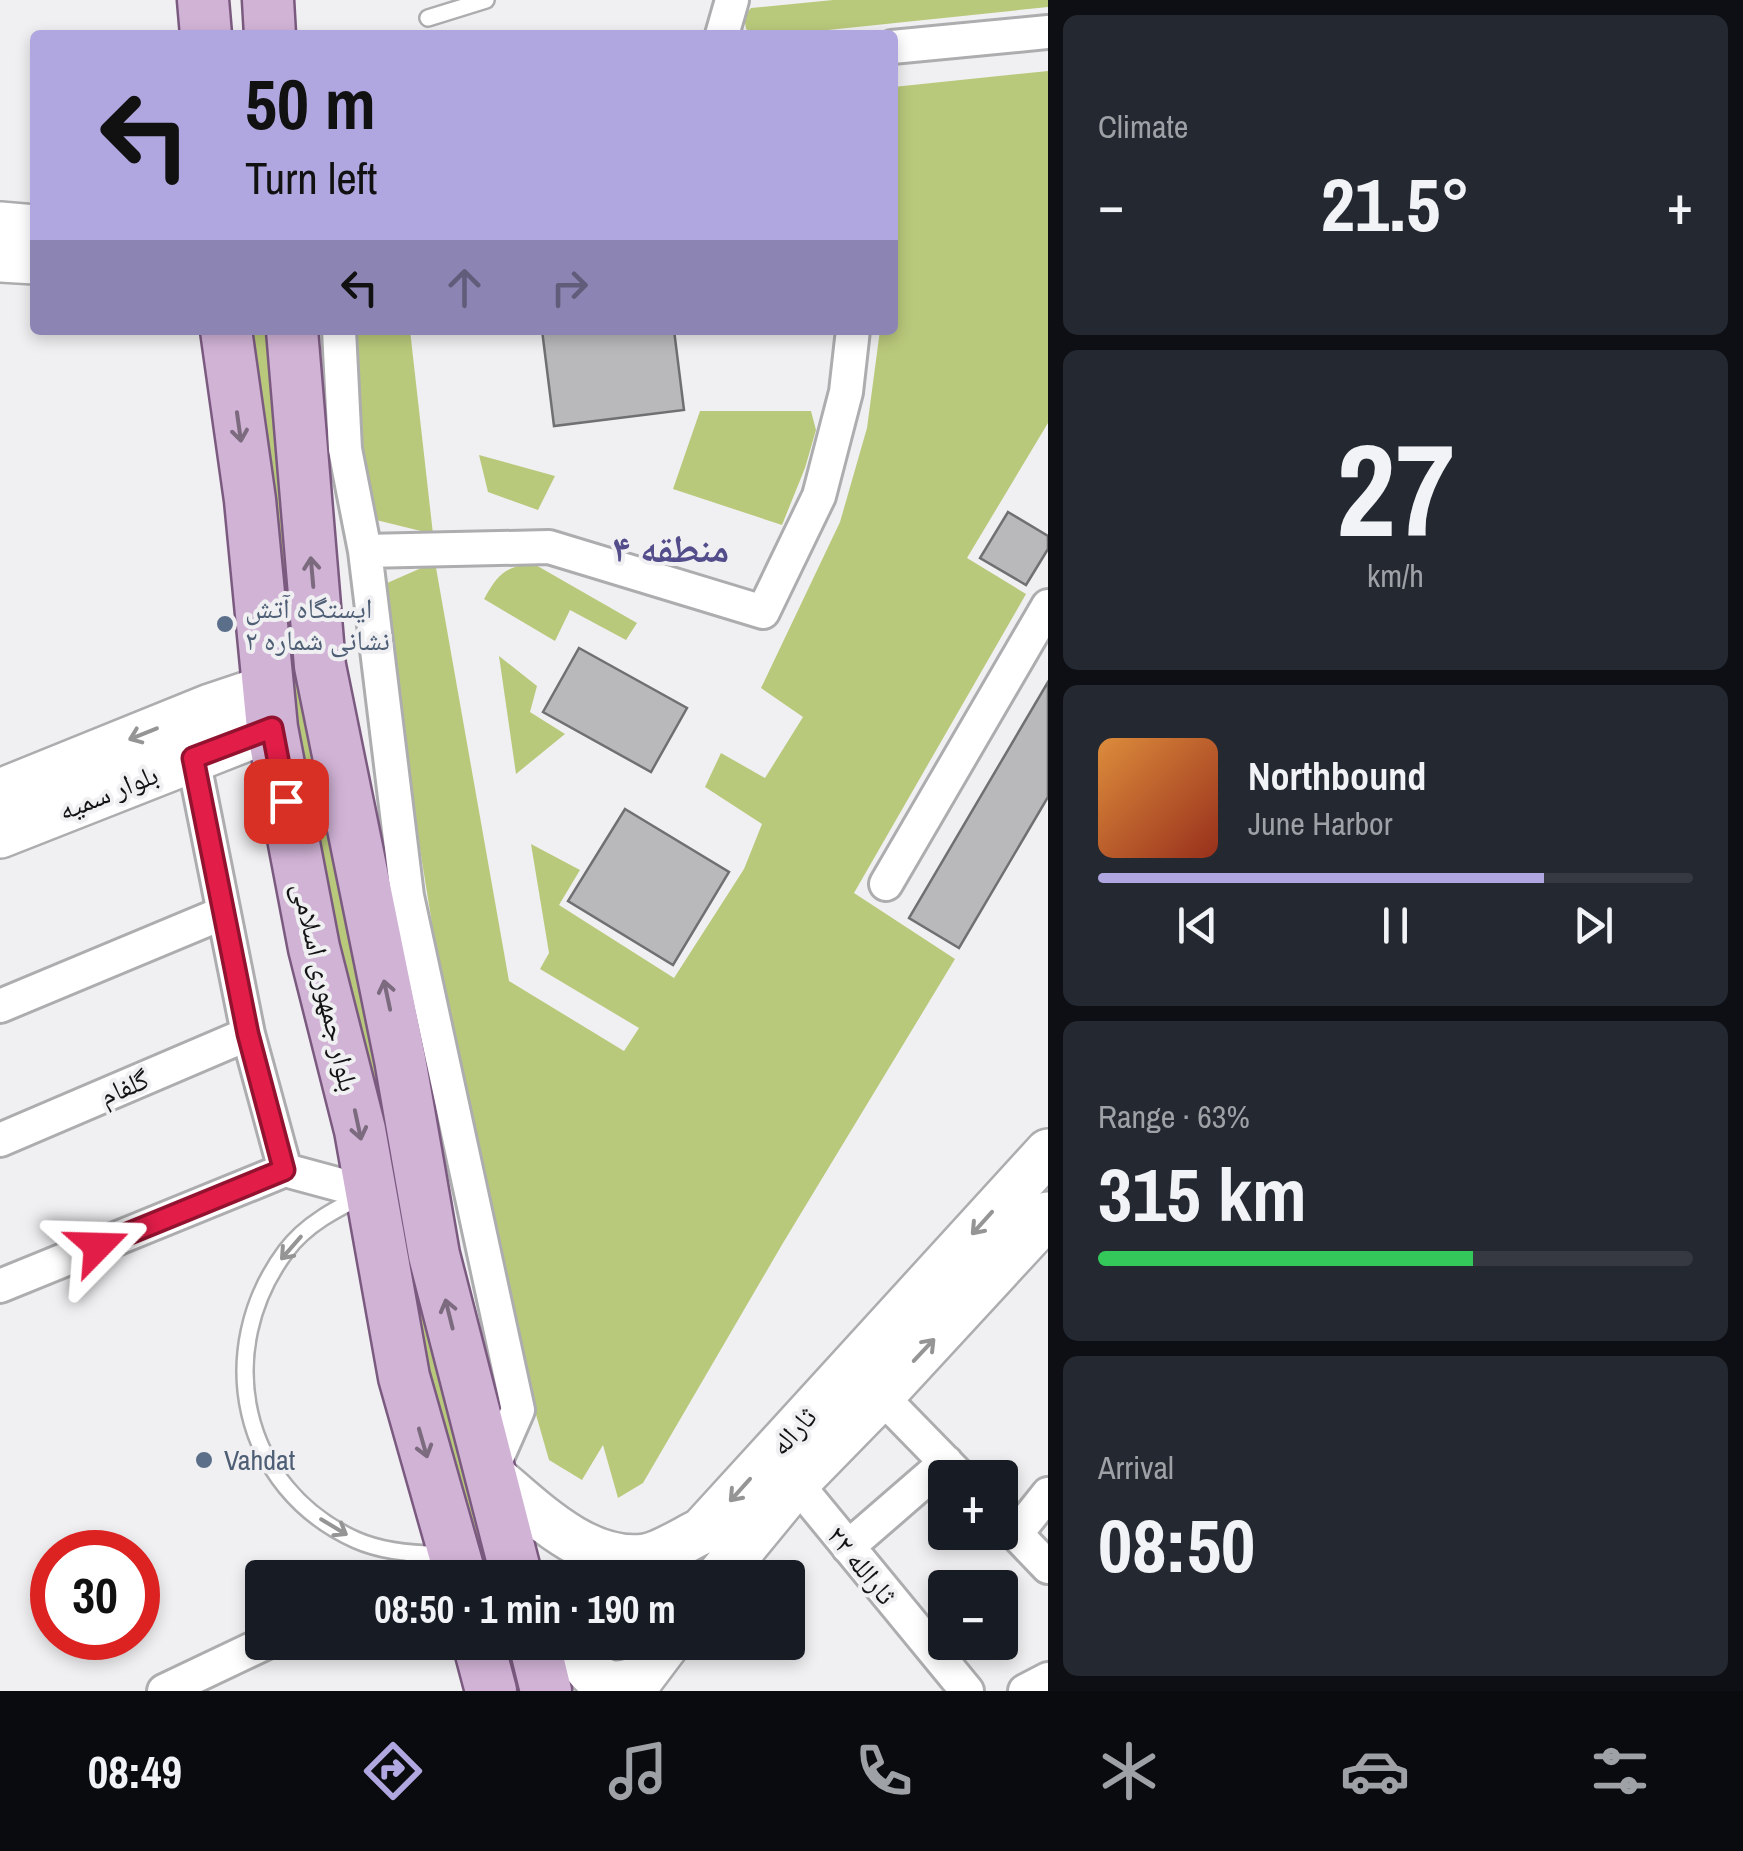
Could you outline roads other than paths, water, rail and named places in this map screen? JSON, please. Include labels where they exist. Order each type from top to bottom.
[{"type":"main road","points":[[202,0],[205,30]]},
{"type":"main road","points":[[268,0],[270,30]]},
{"type":"main road","points":[[0,225],[30,228]]},
{"type":"main road","points":[[0,259],[30,262]]},
{"type":"main road","name":"بلوار جمهوری اسلامی","points":[[227,335],[250,500],[270,708],[314,948],[360,1130],[404,1377],[456,1560]]},
{"type":"main road","name":"بلوار جمهوری اسلامی","points":[[292,335],[320,666],[400,1059],[434,1255],[512,1560]]},
{"type":"main road","name":"بلوار سمیه","points":[[0,835],[270,708]]},
{"type":"main road","name":"بلوار سمیه","points":[[0,792],[210,736]]},
{"type":"main road","name":"ثاراله","points":[[630,1560],[647,1557],[702,1531],[1048,1152]]},
{"type":"main road","name":"ثاراله","points":[[733,1560],[796,1484],[1048,1214]]},
{"type":"main road","name":"ثاراله","points":[[490,1474],[591,1560]]},
{"type":"main road","points":[[483,1660],[491,1691]]},
{"type":"main road","points":[[538,1660],[546,1691]]},
{"type":"main road","points":[[581,1660],[596,1680],[621,1686],[647,1670]]},
{"type":"street","points":[[723,30],[732,0]]},
{"type":"street","points":[[898,45],[1048,32]]},
{"type":"street","points":[[339,335],[345,449],[365,551],[407,896],[518,1410],[490,1474]]},
{"type":"street","points":[[365,551],[549,547],[763,612],[819,496],[846,392],[852,335]]},
{"type":"street","points":[[886,884],[1048,606]]},
{"type":"street","points":[[210,736],[224,913],[248,1034],[284,1170]]},
{"type":"street","points":[[0,1006],[224,913]]},
{"type":"street","name":"گلفام","points":[[0,1140],[248,1034]]},
{"type":"street","points":[[0,1286],[284,1170],[370,1193]]},
{"type":"street","points":[[881,1396],[944,1460]]},
{"type":"street","name":"ثارالله ۲۲","points":[[796,1484],[967,1691]]},
{"type":"street","points":[[848,1548],[928,1489]]},
{"type":"street","points":[[1018,1518],[1048,1494]]},
{"type":"street","points":[[1018,1536],[1048,1567]]},
{"type":"street","points":[[164,1691],[245,1652]]},
{"type":"street","points":[[1025,1691],[1048,1679]]},
{"type":"lane","points":[[428,18],[486,0]]},
{"type":"lane","points":[[370,1193],[325,1215],[288,1248],[261,1290],[246,1338],[244,1388],[256,1436],[279,1480],[314,1515],[356,1540],[432,1560]]},
{"type":"place","name":"ایستگاه آتش نشانی شماره ۲","points":[[225,624]]},
{"type":"place","name":"Vahdat","points":[[204,1460]]},
{"type":"district","name":"منطقه ۴","points":[[671,548]]}]
